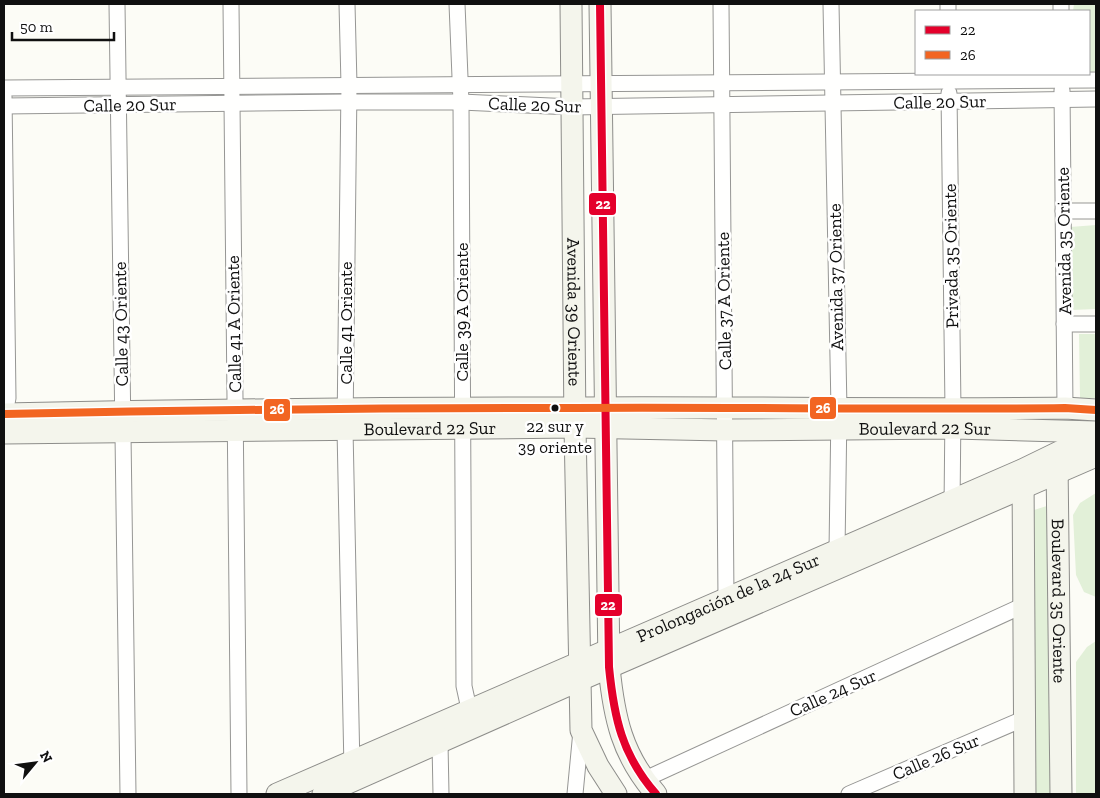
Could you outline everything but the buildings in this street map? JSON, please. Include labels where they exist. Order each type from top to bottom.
[{"type":"main road","name":"Avenida 39 Oriente","points":[[571,4],[575,417],[582,730]]},
{"type":"main road","name":"Avenida 39 Oriente","points":[[600,4],[608,658],[617,722],[623,742],[650,787]]},
{"type":"main road","name":"Boulevard 22 Sur","points":[[4,420],[123,411],[236,420],[575,417],[725,420],[953,418],[1065,408],[1096,410]]},
{"type":"main road","name":"Boulevard 35 Oriente","points":[[1062,794],[1057,464],[1060,430],[1065,408]]},
{"type":"main road","name":"Boulevard 22 Sur","points":[[953,418],[1096,433]]},
{"type":"main road","name":"Boulevard 22 Sur","points":[[4,420],[123,432],[236,420]]},
{"type":"main road","name":"Prolongación de la 24 Sur","points":[[1057,464],[1096,433]]},
{"type":"main road","name":"Prolongación de la 24 Sur","points":[[277,794],[440,743],[608,658],[1057,464],[1096,456]]},
{"type":"main road","name":"Boulevard 35 Oriente","points":[[1023,479],[1022,606],[1025,794]]},
{"type":"main road","name":"Prolongación de la 24 Sur","points":[[608,658],[726,598],[837,551],[952,510]]},
{"type":"main road","name":"Prolongación de la 24 Sur","points":[[323,794],[353,771],[469,710],[580,671]]},
{"type":"main road","points":[[582,730],[598,766],[616,794]]},
{"type":"street","name":"Calle 43 Oriente","points":[[117,4],[128,794]]},
{"type":"street","name":"Calle 41 A Oriente","points":[[232,4],[231,104],[239,794]]},
{"type":"street","name":"Calle 41 Oriente","points":[[347,4],[349,84],[345,419],[353,771]]},
{"type":"street","name":"Calle 39 A Oriente","points":[[457,4],[461,102],[464,686],[469,710]]},
{"type":"street","name":"Calle 37 A Oriente","points":[[720,4],[726,598]]},
{"type":"street","name":"Avenida 37 Oriente","points":[[831,4],[839,419],[837,551]]},
{"type":"street","name":"Calle 20 Sur","points":[[4,88],[232,88],[349,84],[459,86],[721,84],[1062,77],[1096,80]]},
{"type":"street","name":"Avenida 35 Oriente","points":[[1062,77],[1065,408]]},
{"type":"street","name":"Privada 35 Oriente","points":[[949,78],[953,418],[952,510]]},
{"type":"street","points":[[4,88],[8,398],[4,420]]},
{"type":"street","name":"Calle 20 Sur","points":[[4,106],[461,102],[601,107],[1096,99]]},
{"type":"street","points":[[1063,211],[1096,211]]},
{"type":"street","points":[[1064,324],[1096,324]]},
{"type":"street","name":"Calle 24 Sur","points":[[650,787],[1022,606]]},
{"type":"street","name":"Calle 26 Sur","points":[[848,794],[1024,720]]},
{"type":"street","points":[[575,794],[582,730]]},
{"type":"street","points":[[440,743],[441,794]]},
{"type":"green space","points":[[1074,4],[1096,4],[1096,71],[1090,72],[1090,10],[1073,10]]},
{"type":"green space","points":[[1096,225],[1096,309],[1072,310],[1070,227]]},
{"type":"green space","points":[[1079,334],[1096,334],[1096,398],[1080,398]]},
{"type":"green space","points":[[1096,493],[1096,597],[1084,592],[1076,575],[1073,515],[1080,503]]},
{"type":"green space","points":[[1053,504],[1053,794],[1036,794],[1031,511]]},
{"type":"green space","points":[[1096,641],[1096,794],[1076,794],[1076,662],[1087,647]]},
{"type":"transit line","name":"22","points":[[600,4],[609,667],[617,719],[622,735],[635,765],[656,794]]},
{"type":"transit line","name":"26","points":[[4,414],[503,408],[1065,408],[1096,410]]},
{"type":"place","name":"22 sur y 39 oriente","points":[[555,408]]}]
